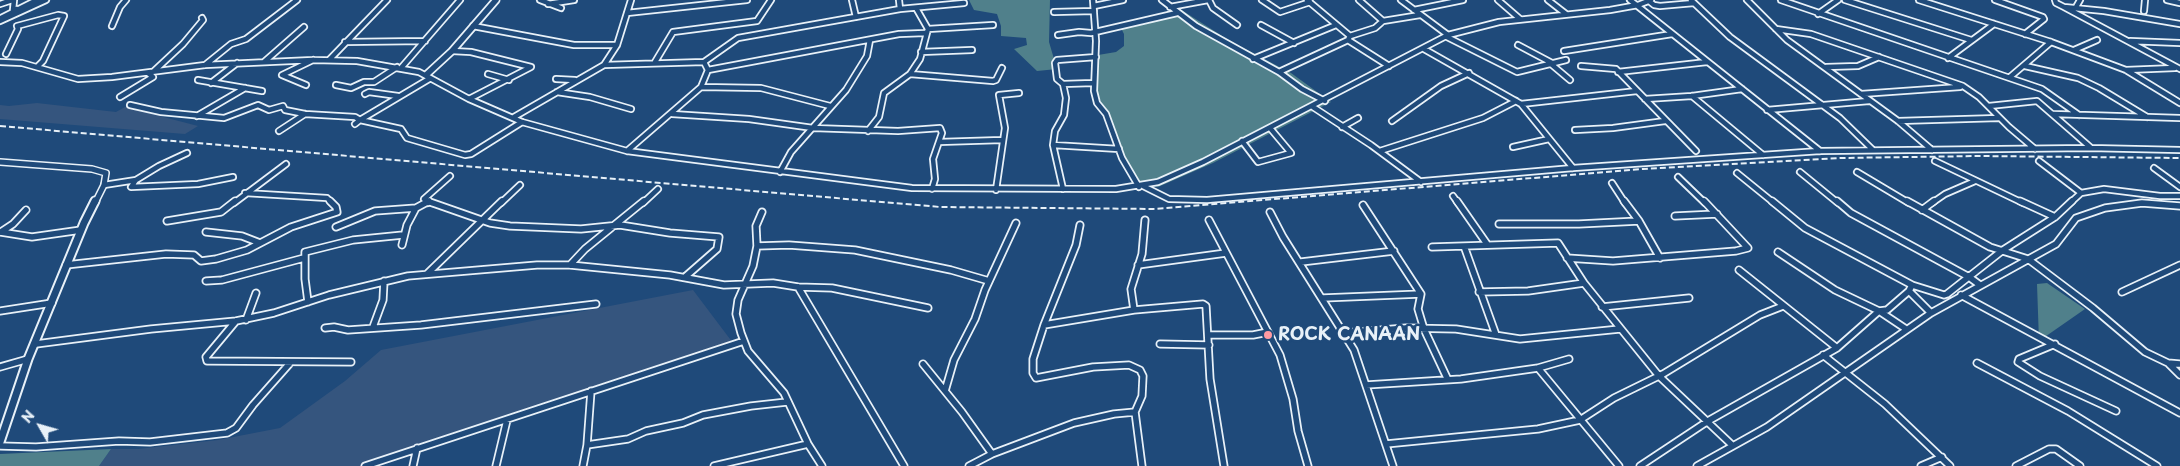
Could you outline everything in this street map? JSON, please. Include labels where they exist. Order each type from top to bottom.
[{"type":"main road","points":[[0,20],[38,0]]},
{"type":"main road","points":[[428,77],[496,0]]},
{"type":"street","points":[[0,4],[13,0],[13,10],[20,9]]},
{"type":"street","points":[[0,20],[46,0]]},
{"type":"street","points":[[112,26],[120,7],[126,0]]},
{"type":"street","points":[[205,65],[231,44],[246,39],[297,0]]},
{"type":"street","points":[[329,60],[387,0]]},
{"type":"street","points":[[336,85],[351,88],[364,82],[374,82],[399,67],[425,41],[460,0]]},
{"type":"street","points":[[540,0],[560,8]]},
{"type":"street","points":[[548,4],[574,0]]},
{"type":"street","points":[[604,65],[617,45],[631,0]]},
{"type":"street","points":[[626,13],[746,0]]},
{"type":"street","points":[[655,62],[673,32],[757,21],[771,0]]},
{"type":"street","points":[[852,0],[856,17]]},
{"type":"street","points":[[899,0],[900,9]]},
{"type":"street","points":[[1093,0],[1096,57],[1093,83],[1097,103],[1105,113],[1122,158],[1141,186],[1169,199],[1207,200],[1573,168],[1820,151],[2090,148],[2180,150]]},
{"type":"street","points":[[1054,12],[1094,9],[1123,0]]},
{"type":"street","points":[[1162,0],[1196,26],[1279,72],[1302,89],[1325,101]]},
{"type":"street","points":[[1170,7],[1208,0],[1213,8],[1237,25]]},
{"type":"street","points":[[1262,0],[1280,12],[1309,1],[1349,38],[1389,66]]},
{"type":"street","points":[[1360,0],[1384,21]]},
{"type":"street","points":[[1401,0],[1448,36],[1512,71],[1520,72],[1566,60]]},
{"type":"street","points":[[1414,10],[1463,0]]},
{"type":"street","points":[[1498,0],[1520,19]]},
{"type":"street","points":[[1548,0],[1566,14]]},
{"type":"street","points":[[1630,0],[1820,151]]},
{"type":"street","points":[[0,61],[22,63],[78,79],[150,73],[205,65],[313,60],[399,67],[428,77],[469,100],[514,117],[522,122],[627,151],[903,188],[1116,190],[1165,180],[1325,101],[1448,36],[1484,25],[1638,5],[1650,0],[1654,5],[1660,6],[1693,1],[1734,40],[1844,121],[1874,150]]},
{"type":"street","points":[[1747,0],[1787,40],[1898,121],[1932,150]]},
{"type":"street","points":[[1781,0],[1948,58],[2010,77],[2042,90],[2079,115]]},
{"type":"street","points":[[1818,14],[1838,0]]},
{"type":"street","points":[[1845,0],[1971,40]]},
{"type":"street","points":[[1919,0],[2074,50],[2126,70],[2180,103]]},
{"type":"street","points":[[1996,0],[2043,17],[2044,19],[2025,34]]},
{"type":"street","points":[[2055,0],[2056,3],[2179,68]]},
{"type":"street","points":[[2076,7],[2080,0]]},
{"type":"street","points":[[2144,11],[2145,0]]},
{"type":"street","points":[[2167,0],[2180,3]]},
{"type":"street","points":[[514,117],[575,80],[604,65],[704,62],[738,38],[808,27],[900,9],[964,3]]},
{"type":"street","points":[[2064,7],[2076,7],[2180,24]]},
{"type":"street","points":[[868,131],[879,117],[884,93],[910,74],[922,52],[926,31],[916,8]]},
{"type":"street","points":[[1058,35],[1094,32],[1177,13]]},
{"type":"street","points":[[6,54],[16,34],[17,26],[58,15],[64,16],[43,61],[37,67]]},
{"type":"street","points":[[1279,72],[1349,38],[1375,28],[1384,21],[1420,15]]},
{"type":"street","points":[[150,73],[183,44],[203,20],[202,18]]},
{"type":"street","points":[[1948,58],[1994,24]]},
{"type":"street","points":[[708,70],[899,34],[993,25]]},
{"type":"street","points":[[1262,25],[1294,43]]},
{"type":"street","points":[[1253,59],[1336,25]]},
{"type":"street","points":[[473,26],[574,45],[617,45]]},
{"type":"street","points":[[264,62],[304,27]]},
{"type":"street","points":[[1776,29],[1811,34],[1963,86],[1989,106],[1998,118],[2036,149]]},
{"type":"street","points":[[1564,50],[1672,34]]},
{"type":"street","points":[[780,172],[791,152],[830,106],[840,98],[867,56],[870,40]]},
{"type":"street","points":[[2074,50],[2097,40]]},
{"type":"street","points":[[345,42],[425,41]]},
{"type":"street","points":[[2127,41],[2180,43]]},
{"type":"street","points":[[2010,77],[2026,66],[2050,42]]},
{"type":"street","points":[[1518,45],[1551,64],[1570,80]]},
{"type":"street","points":[[1424,49],[1519,103],[1573,168]]},
{"type":"street","points":[[922,52],[972,50]]},
{"type":"street","points":[[452,51],[471,52],[531,67],[469,100]]},
{"type":"street","points":[[1063,189],[1053,145],[1055,131],[1066,108],[1066,98],[1063,84],[1057,79],[1055,64],[1057,60],[1096,57]]},
{"type":"street","points":[[1826,67],[1858,66],[1879,57]]},
{"type":"street","points":[[306,85],[282,76],[313,60]]},
{"type":"street","points":[[627,151],[701,87],[708,70],[704,62]]},
{"type":"street","points":[[1618,72],[1707,62]]},
{"type":"street","points":[[211,83],[238,63]]},
{"type":"street","points":[[1581,66],[1611,67],[1618,72],[1696,151]]},
{"type":"street","points":[[2026,66],[2078,78],[2099,88],[2147,117]]},
{"type":"street","points":[[910,74],[993,81],[996,80],[1002,68]]},
{"type":"street","points":[[2126,70],[2179,68]]},
{"type":"street","points":[[120,97],[154,76],[150,73]]},
{"type":"street","points":[[1392,120],[1441,86],[1469,73]]},
{"type":"street","points":[[488,74],[509,80]]},
{"type":"street","points":[[354,124],[428,77]]},
{"type":"street","points":[[556,78],[575,80]]},
{"type":"street","points":[[198,80],[262,91]]},
{"type":"street","points":[[1063,84],[1093,83]]},
{"type":"street","points":[[1860,94],[1963,86]]},
{"type":"street","points":[[701,87],[761,88],[830,106]]},
{"type":"street","points":[[197,116],[246,88]]},
{"type":"street","points":[[1645,100],[1742,89]]},
{"type":"street","points":[[365,94],[369,92],[399,96]]},
{"type":"street","points":[[557,92],[590,97],[631,109]]},
{"type":"street","points":[[1380,152],[1423,136],[1483,118],[1519,103],[1637,92]]},
{"type":"street","points":[[996,190],[1005,128],[999,95],[1019,93]]},
{"type":"street","points":[[1692,96],[1763,155]]},
{"type":"street","points":[[1767,110],[1869,101]]},
{"type":"street","points":[[1989,106],[2039,102],[2090,148]]},
{"type":"street","points":[[130,105],[161,112],[224,118],[258,105],[270,110],[283,106],[285,110],[305,114],[355,116],[360,120],[401,129],[407,138],[465,155],[471,154],[522,122]]},
{"type":"street","points":[[1313,107],[1422,182]]},
{"type":"street","points":[[279,131],[305,114]]},
{"type":"street","points":[[672,114],[749,119],[812,128],[868,131],[940,128],[942,133],[934,159],[935,179],[932,189]]},
{"type":"street","points":[[2053,114],[2180,118]]},
{"type":"street","points":[[1342,127],[1358,118]]},
{"type":"street","points":[[1898,121],[1998,118]]},
{"type":"street","points":[[1575,130],[1613,128],[1665,121]]},
{"type":"street","points":[[1242,141],[1258,162],[1291,153],[1270,128]]},
{"type":"street","points":[[1513,147],[1549,139]]},
{"type":"street","points":[[939,142],[1002,140]]},
{"type":"street","points":[[1053,145],[1119,149]]},
{"type":"street","points":[[104,185],[136,180],[159,166],[187,153]]},
{"type":"street","points":[[1934,161],[2054,217]]},
{"type":"street","points":[[2039,161],[2081,193]]},
{"type":"street","points":[[0,162],[92,169],[106,173],[104,185],[81,230],[36,344],[28,359],[0,442]]},
{"type":"street","points":[[167,221],[221,212],[286,164]]},
{"type":"street","points":[[2154,168],[2180,187]]},
{"type":"street","points":[[1800,172],[1851,213],[1969,277],[1980,286]]},
{"type":"street","points":[[1857,172],[1990,247],[2028,259],[2155,358],[2168,363],[2180,364]]},
{"type":"street","points":[[1736,173],[1805,228],[1912,284],[1944,296],[2003,250],[2054,217],[2081,193],[2104,188],[2160,196],[2180,196]]},
{"type":"street","points":[[450,176],[424,199],[482,220],[520,228],[581,229],[615,225],[670,233],[719,237],[717,249],[685,277]]},
{"type":"street","points":[[136,180],[131,187],[198,184],[233,177]]},
{"type":"street","points":[[1567,258],[1612,261],[1736,251],[1748,248],[1678,177]]},
{"type":"street","points":[[1922,210],[1945,194],[1975,181]]},
{"type":"street","points":[[1612,183],[1639,221],[1660,258]]},
{"type":"street","points":[[428,273],[520,185]]},
{"type":"street","points":[[570,266],[585,249],[658,189]]},
{"type":"street","points":[[66,265],[166,254],[194,255],[201,261],[216,259],[230,256],[291,227],[337,212],[327,198],[245,193]]},
{"type":"street","points":[[1453,196],[1487,244]]},
{"type":"street","points":[[336,227],[375,211],[416,208],[430,202]]},
{"type":"street","points":[[1697,466],[1767,427],[1906,329],[1960,295],[2011,270],[2056,244],[2076,218],[2112,207],[2142,203],[2180,206]]},
{"type":"street","points":[[1363,205],[1421,294],[1418,309],[1424,329],[1448,380]]},
{"type":"street","points":[[402,245],[403,235],[416,208]]},
{"type":"street","points":[[1,232],[14,224],[26,210]]},
{"type":"street","points":[[762,212],[756,226],[758,246],[755,260],[738,300],[736,314],[744,341],[754,360],[784,393],[808,444],[822,466]]},
{"type":"street","points":[[1270,212],[1283,237],[1301,262],[1331,315],[1354,350],[1393,466]]},
{"type":"street","points":[[1675,216],[1716,214]]},
{"type":"street","points":[[1134,310],[1131,289],[1142,254],[1145,220]]},
{"type":"street","points":[[1209,220],[1280,356],[1293,399],[1300,438],[1308,466]]},
{"type":"street","points":[[1499,224],[1579,224],[1639,221]]},
{"type":"street","points":[[945,391],[954,360],[975,319],[989,280],[1016,223]]},
{"type":"street","points":[[1080,225],[1076,245],[1044,325],[1033,359],[1033,373],[1036,378],[1093,367],[1129,365],[1140,370],[1143,376],[1142,396],[1135,412],[1142,466]]},
{"type":"street","points":[[1,232],[32,237],[81,230]]},
{"type":"street","points":[[206,232],[242,236],[260,243]]},
{"type":"street","points":[[308,302],[304,258],[306,252],[310,249],[345,241],[403,235]]},
{"type":"street","points":[[1432,247],[1554,242],[1560,246],[1616,328],[1659,376],[1732,446]]},
{"type":"street","points":[[758,246],[789,245],[855,250],[989,280]]},
{"type":"street","points":[[1464,246],[1496,336]]},
{"type":"street","points":[[1301,262],[1394,250]]},
{"type":"street","points":[[1778,252],[1835,290],[1879,311],[1906,329]]},
{"type":"street","points":[[1138,265],[1226,253]]},
{"type":"street","points":[[206,281],[222,280],[304,258]]},
{"type":"street","points":[[36,344],[151,329],[236,322],[384,281],[428,273],[483,271],[537,265],[570,266],[685,277],[724,286],[774,284],[832,288],[928,308]]},
{"type":"street","points":[[2122,292],[2179,267]]},
{"type":"street","points":[[1739,270],[1837,348]]},
{"type":"street","points":[[373,327],[384,300],[384,281]]},
{"type":"street","points":[[1479,292],[1528,291],[1584,283]]},
{"type":"street","points":[[1640,466],[1708,421],[1837,348],[1879,311],[1887,310],[1909,291],[1912,284]]},
{"type":"street","points":[[798,287],[904,466]]},
{"type":"street","points":[[1909,291],[1931,313]]},
{"type":"street","points":[[246,320],[256,293]]},
{"type":"street","points":[[1322,298],[1421,294]]},
{"type":"street","points":[[1960,295],[2180,412]]},
{"type":"street","points":[[1602,307],[1689,298]]},
{"type":"street","points":[[0,311],[52,303]]},
{"type":"street","points":[[325,328],[334,327],[348,330],[373,327],[422,326],[596,304]]},
{"type":"street","points":[[1044,325],[1134,310],[1203,304],[1206,306],[1210,380],[1224,466]]},
{"type":"street","points":[[1386,444],[1538,429],[1580,420],[1614,398],[1659,376],[1760,315],[1783,306]]},
{"type":"street","points":[[236,322],[206,357],[207,361],[351,362]]},
{"type":"street","points":[[1344,333],[1406,328],[1456,329],[1509,338],[1531,339],[1616,328]]},
{"type":"street","points":[[1209,335],[1253,335],[1268,332]]},
{"type":"street","points":[[365,466],[744,341]]},
{"type":"street","points":[[1160,344],[1208,344]]},
{"type":"street","points":[[2055,344],[2018,359],[2018,362],[2040,376],[2116,411]]},
{"type":"street","points":[[1823,355],[1885,404],[1950,466]]},
{"type":"street","points":[[0,367],[28,359]]},
{"type":"street","points":[[1366,385],[1448,380],[1538,368],[1569,359]]},
{"type":"street","points":[[0,446],[36,447],[119,441],[150,442],[232,431],[291,362]]},
{"type":"street","points":[[1977,363],[2061,407],[2157,466]]},
{"type":"street","points":[[2168,363],[2180,375]]},
{"type":"street","points":[[923,364],[992,454]]},
{"type":"street","points":[[1538,368],[1619,466]]},
{"type":"street","points":[[583,466],[587,445],[590,391]]},
{"type":"street","points":[[587,445],[628,439],[646,431],[683,423],[703,415],[751,406],[787,402]]},
{"type":"street","points":[[969,466],[992,454],[1074,424],[1114,414],[1135,412]]},
{"type":"street","points":[[496,466],[507,420]]},
{"type":"street","points":[[714,466],[808,444]]},
{"type":"street","points":[[413,466],[417,448]]},
{"type":"street","points":[[2016,466],[2049,449],[2056,449],[2080,466]]},
{"type":"street","points":[[1920,466],[1942,457]]},
{"type":"shaded area","points":[[37,103],[116,112],[125,107],[198,126],[185,134],[0,119],[0,105]]},
{"type":"shaded area","points":[[693,290],[733,343],[365,466],[99,466],[111,449],[138,449],[218,440],[280,428],[345,381],[381,350]]},
{"type":"green space","points":[[969,0],[1050,0],[1049,42],[1057,69],[1037,71],[1014,49],[1027,45],[1026,38],[1001,36],[1001,26],[997,14],[974,10]]},
{"type":"green space","points":[[1180,9],[1230,41],[1291,73],[1331,102],[1213,163],[1158,187],[1135,183],[1094,85],[1098,55],[1116,52],[1124,46],[1124,34],[1119,24]]},
{"type":"green space","points":[[2047,283],[2085,309],[2039,341],[2037,284]]},
{"type":"green space","points":[[111,449],[99,466],[0,466],[0,454]]},
{"type":"railway","points":[[0,126],[940,207],[1153,209],[1643,169],[1840,158],[1980,156],[2180,158]]},
{"type":"place","name":"ROCK CANAAN","points":[[1268,335]]}]
